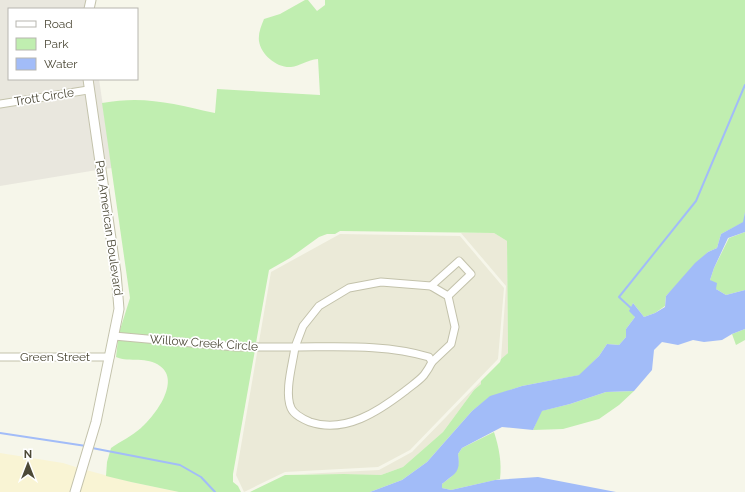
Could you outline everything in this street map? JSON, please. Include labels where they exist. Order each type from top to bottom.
[{"type":"street","name":"Pan American Boulevard","points":[[75,492],[92,434],[118,316],[118,291],[88,90],[88,80]]},
{"type":"street","name":"Trott Circle","points":[[0,104],[88,90]]},
{"type":"street","points":[[431,286],[458,261],[471,274],[448,296]]},
{"type":"street","points":[[381,282],[431,286],[448,296],[455,327],[451,344],[432,362],[424,376],[391,401],[363,419],[335,425],[315,423],[300,418],[291,409],[289,398],[290,377],[295,347],[303,326],[319,306],[350,288],[381,282]]},
{"type":"street","name":"Willow Creek Circle","points":[[114,336],[236,346],[373,348],[414,352],[429,356],[432,362]]},
{"type":"street","name":"Green Street","points":[[0,357],[110,357]]},
{"type":"shaded area","points":[[0,0],[87,0],[86,8],[8,8],[8,80],[84,80],[85,87],[0,100]]},
{"type":"shaded area","points":[[91,80],[99,80],[112,168],[104,169]]},
{"type":"shaded area","points":[[86,95],[97,170],[0,186],[0,108]]},
{"type":"shaded area","points":[[461,233],[494,233],[507,241],[508,353],[501,359],[506,286]]},
{"type":"shaded area","points":[[340,234],[460,236],[504,288],[498,359],[410,450],[378,467],[285,472],[244,492],[236,475],[271,272]]},
{"type":"shaded area","points":[[481,381],[481,384],[474,390],[443,432],[403,467],[381,475],[303,474],[379,470],[412,452]]},
{"type":"shaded area","points":[[0,453],[63,463],[79,468],[72,492],[0,492]]},
{"type":"shaded area","points":[[86,470],[131,482],[179,492],[79,492]]},
{"type":"green space","points":[[305,0],[308,0],[317,11],[325,5],[325,0],[745,0],[744,222],[721,234],[717,248],[708,252],[666,296],[665,306],[655,313],[644,317],[633,303],[631,308],[635,317],[626,329],[626,337],[619,345],[607,344],[599,356],[580,375],[522,386],[490,397],[472,411],[427,462],[402,480],[370,492],[250,492],[285,475],[381,475],[403,467],[443,432],[474,390],[481,384],[481,381],[508,353],[507,241],[494,233],[340,231],[335,234],[327,234],[319,237],[290,258],[269,270],[256,343],[237,343],[119,333],[130,298],[102,103],[146,100],[215,113],[217,89],[320,95],[318,59],[291,67],[286,67],[270,60],[260,46],[259,41],[259,33],[264,19],[280,14]]},
{"type":"green space","points":[[745,232],[745,290],[726,295],[716,289],[710,280],[714,268],[729,238]]},
{"type":"green space","points":[[745,329],[745,340],[736,345],[732,334]]},
{"type":"green space","points":[[118,340],[236,350],[255,350],[233,474],[233,482],[238,486],[241,492],[179,492],[106,476],[107,462],[111,448],[138,431],[147,423],[164,398],[168,380],[166,372],[155,363],[144,360],[127,360],[116,357]]},
{"type":"green space","points":[[634,391],[619,405],[599,419],[563,429],[533,430],[541,411],[570,404],[606,392]]},
{"type":"green space","points":[[494,432],[500,455],[500,479],[451,490],[442,488],[442,484],[456,472],[458,454],[462,448]]},
{"type":"water","points":[[745,212],[745,232],[728,238],[710,280],[717,283],[716,289],[726,295],[745,290],[745,329],[722,340],[704,342],[693,340],[678,345],[662,342],[654,350],[652,370],[634,391],[606,392],[570,404],[542,411],[533,430],[502,427],[462,448],[458,454],[458,469],[454,475],[442,484],[442,488],[451,490],[495,480],[538,477],[616,492],[370,492],[402,480],[427,462],[472,411],[490,396],[522,386],[579,375],[599,356],[607,344],[619,345],[626,337],[626,329],[635,317],[629,311],[633,303],[644,317],[665,307],[666,296],[695,263],[708,252],[717,248],[721,234],[743,222]]},
{"type":"waterway","points":[[632,309],[619,297],[696,201],[745,85]]},
{"type":"waterway","points":[[0,433],[86,446]]},
{"type":"waterway","points":[[92,448],[180,465],[201,477],[215,492]]}]
